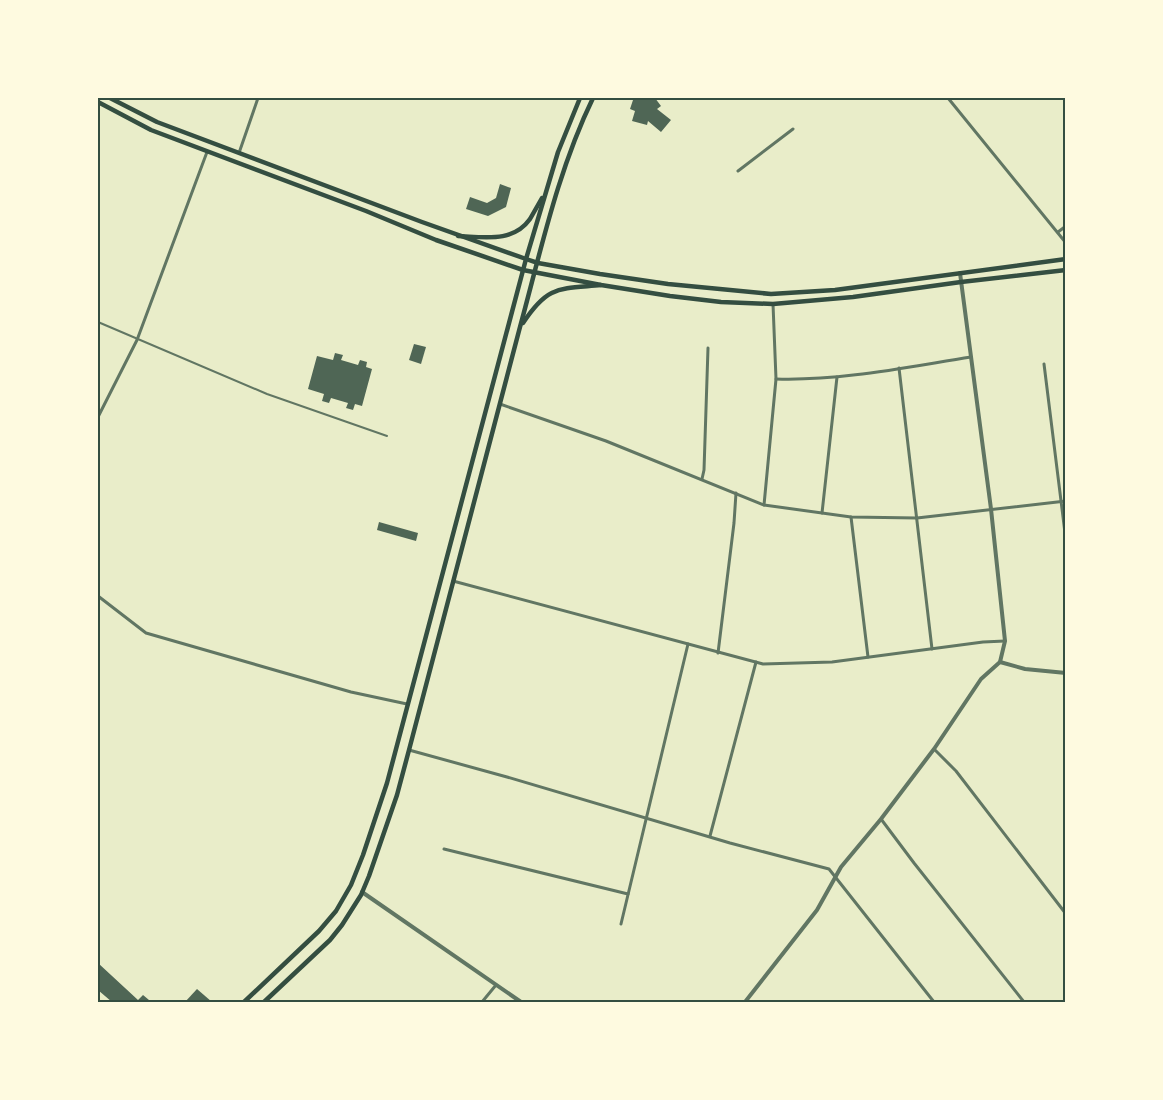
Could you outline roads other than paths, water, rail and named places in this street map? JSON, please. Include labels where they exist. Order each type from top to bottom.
[{"type":"main road","points":[[110,98],[157,122],[458,236],[538,263],[668,284],[771,294],[835,290],[1065,259]]},
{"type":"main road","points":[[244,1002],[319,931],[336,911],[351,885],[363,855],[387,783],[526,259],[558,152],[580,98]]},
{"type":"main road","points":[[264,1002],[330,940],[342,925],[369,876],[399,787],[534,273],[562,177],[592,98]]},
{"type":"main road","points":[[98,102],[151,130],[436,240],[523,270],[601,285],[721,302],[773,304],[853,297],[1065,270]]},
{"type":"main road","points":[[458,236],[499,237],[518,231],[529,220],[546,190]]},
{"type":"main road","points":[[520,328],[546,295],[558,290],[601,285]]},
{"type":"main road","points":[[387,783],[393,781],[399,787]]},
{"type":"street","points":[[239,153],[258,98]]},
{"type":"street","points":[[948,98],[1065,243]]},
{"type":"street","points":[[738,171],[793,129]]},
{"type":"street","points":[[98,417],[137,340],[207,152]]},
{"type":"street","points":[[1058,232],[1065,226]]},
{"type":"street","points":[[745,1002],[817,910],[841,867],[881,819],[934,748],[981,679],[1000,662],[1005,641],[991,509],[960,273]]},
{"type":"street","points":[[764,505],[776,380],[773,304]]},
{"type":"street","points":[[98,322],[267,394],[387,436]]},
{"type":"street","points":[[702,479],[708,348]]},
{"type":"street","points":[[776,380],[837,377],[971,357]]},
{"type":"street","points":[[1044,364],[1063,502],[1065,541]]},
{"type":"street","points":[[899,368],[932,649]]},
{"type":"street","points":[[822,513],[837,377]]},
{"type":"street","points":[[499,404],[606,441],[764,505],[851,517],[917,518],[1063,502]]},
{"type":"street","points":[[718,653],[736,493]]},
{"type":"street","points":[[851,517],[868,657]]},
{"type":"street","points":[[453,581],[763,664],[832,662],[1005,641]]},
{"type":"street","points":[[98,596],[146,633],[351,692],[408,704]]},
{"type":"street","points":[[621,924],[688,644]]},
{"type":"street","points":[[710,836],[756,662]]},
{"type":"street","points":[[1000,662],[1025,669],[1065,673]]},
{"type":"street","points":[[934,748],[956,771],[1065,914]]},
{"type":"street","points":[[409,750],[829,869],[934,1002]]},
{"type":"street","points":[[881,819],[1024,1002]]},
{"type":"street","points":[[444,849],[628,894]]},
{"type":"street","points":[[362,892],[521,1002]]},
{"type":"street","points":[[482,1002],[496,985]]}]
